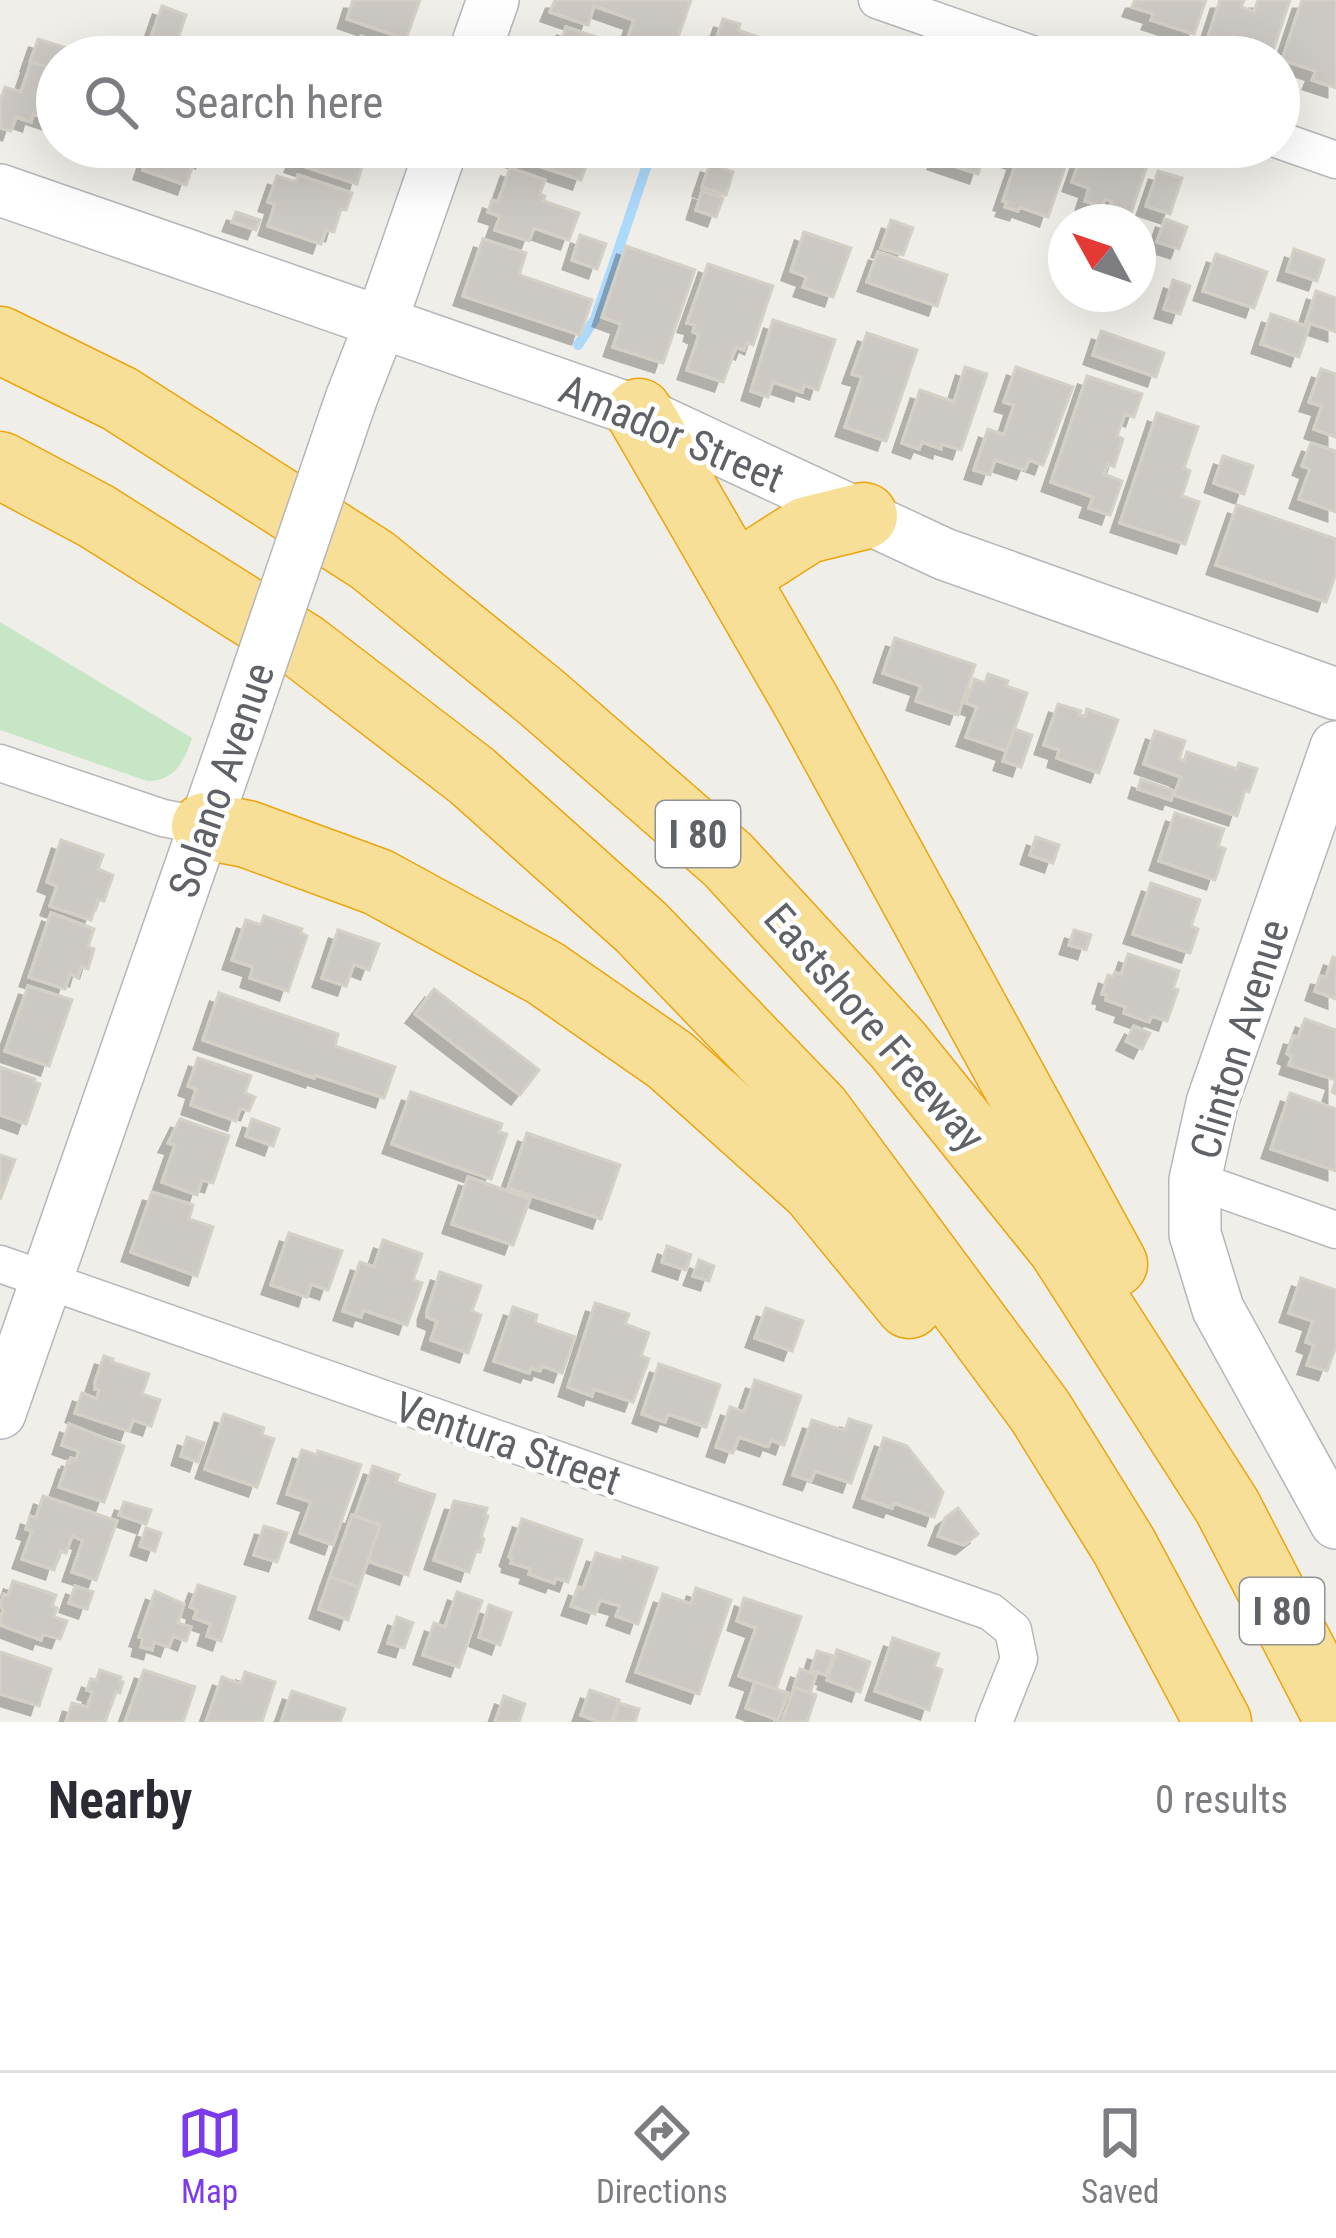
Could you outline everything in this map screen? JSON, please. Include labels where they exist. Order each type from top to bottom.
[{"type":"highway","name":"Eastshore Freeway","points":[[0,340],[120,399],[372,560],[541,697],[728,860],[898,1045],[1061,1247],[1227,1506],[1336,1716]]},
{"type":"highway","points":[[639,412],[808,703],[1128,1290],[1227,1506]]},
{"type":"highway","name":"I 80","points":[[0,465],[96,516],[304,647],[472,776],[624,911],[818,1112],[1040,1411],[1124,1546],[1218,1722]]},
{"type":"highway","points":[[735,575],[807,530],[865,516]]},
{"type":"highway","points":[[205,826],[247,834],[378,882],[563,985],[670,1060],[814,1189],[961,1368],[1040,1411]]},
{"type":"street","points":[[480,36],[493,0]]},
{"type":"street","points":[[877,0],[980,36]]},
{"type":"street","points":[[1300,147],[1336,160]]},
{"type":"street","name":"Solano Avenue","points":[[0,1412],[24,1272],[205,826],[350,399],[435,168]]},
{"type":"street","name":"Amador Street","points":[[0,190],[639,412],[944,554],[1336,694]]},
{"type":"street","name":"Clinton Avenue","points":[[1336,747],[1212,1103],[1195,1180],[1195,1234],[1218,1310],[1336,1522]]},
{"type":"street","points":[[0,763],[154,815],[205,826]]},
{"type":"street","points":[[1195,1180],[1336,1229]]},
{"type":"street","name":"Ventura Street","points":[[24,1272],[992,1612],[1013,1630],[1019,1659],[994,1722]]},
{"type":"green space","points":[[0,622],[192,738],[177,768],[165,778],[147,781],[0,730]]},
{"type":"building","points":[[353,0],[420,0],[407,36],[347,19]]},
{"type":"building","points":[[555,0],[691,0],[679,36],[628,36],[634,20],[594,6],[588,25],[550,12]]},
{"type":"building","points":[[1135,0],[1206,0],[1194,34],[1151,20],[1154,14],[1132,7]]},
{"type":"building","points":[[1220,0],[1244,0],[1241,7],[1254,12],[1258,0],[1290,0],[1278,36],[1208,36]]},
{"type":"building","points":[[1302,0],[1336,0],[1336,88],[1312,80],[1316,71],[1300,66],[1300,36],[1290,36]]},
{"type":"building","points":[[162,6],[186,15],[179,36],[151,36]]},
{"type":"building","points":[[723,19],[755,36],[717,36]]},
{"type":"building","points":[[566,27],[593,36],[563,36]]},
{"type":"building","points":[[31,62],[36,64],[36,115],[31,122],[16,117],[11,131],[0,128],[5,87],[21,92]]},
{"type":"building","points":[[144,168],[192,168],[186,185]]},
{"type":"building","points":[[309,168],[361,168],[357,184]]},
{"type":"building","points":[[510,168],[545,180],[540,194],[545,196],[543,201],[579,213],[569,240],[534,228],[529,241],[495,230],[500,216],[488,212],[492,200],[498,202]]},
{"type":"building","points":[[545,168],[585,168],[581,180]]},
{"type":"building","points":[[709,168],[733,172],[726,195],[702,187]]},
{"type":"building","points":[[1014,168],[1065,168],[1052,204],[1048,204],[1048,217],[1005,207],[1003,201]]},
{"type":"building","points":[[1077,168],[1146,168],[1134,204],[1085,201],[1089,188],[1072,182]]},
{"type":"building","points":[[1158,171],[1182,178],[1170,214],[1156,209],[1156,204],[1147,204]]},
{"type":"building","points":[[298,175],[352,193],[334,232],[326,230],[321,244],[268,226],[275,204],[268,202],[277,176],[296,182]]},
{"type":"building","points":[[702,191],[723,198],[716,217],[696,210]]},
{"type":"building","points":[[236,212],[260,220],[256,230],[232,222]]},
{"type":"building","points":[[1165,219],[1187,227],[1179,249],[1157,242]]},
{"type":"building","points":[[891,220],[913,228],[903,255],[881,248]]},
{"type":"building","points":[[804,232],[851,248],[833,297],[803,287],[807,277],[791,271]]},
{"type":"building","points":[[580,235],[606,244],[597,269],[572,260]]},
{"type":"building","points":[[483,239],[526,253],[519,275],[592,300],[580,335],[463,296]]},
{"type":"building","points":[[626,246],[695,270],[663,363],[613,347],[621,324],[602,317]]},
{"type":"building","points":[[1294,249],[1324,260],[1317,281],[1287,271]]},
{"type":"building","points":[[878,252],[947,275],[937,306],[867,282]]},
{"type":"building","points":[[1216,254],[1267,272],[1254,308],[1203,291]]},
{"type":"building","points":[[708,264],[773,286],[753,345],[747,342],[744,350],[736,347],[723,382],[687,370],[699,335],[693,332],[695,325],[687,323]]},
{"type":"building","points":[[1173,280],[1190,286],[1180,314],[1164,309]]},
{"type":"building","points":[[1316,291],[1336,298],[1336,332],[1306,322]]},
{"type":"building","points":[[1271,314],[1309,327],[1299,357],[1261,344]]},
{"type":"building","points":[[773,320],[835,340],[818,390],[804,385],[802,392],[773,382],[768,397],[751,391]]},
{"type":"building","points":[[1101,331],[1164,353],[1156,377],[1093,355]]},
{"type":"building","points":[[867,333],[917,350],[886,441],[845,427],[862,377],[852,374]]},
{"type":"building","points":[[965,367],[987,374],[961,450],[922,442],[919,449],[902,443],[920,390],[954,402]]},
{"type":"building","points":[[1016,367],[1073,387],[1043,465],[1029,460],[1025,470],[995,460],[990,475],[974,470],[988,429],[1004,435],[1014,405],[1004,402]]},
{"type":"building","points":[[1321,369],[1336,374],[1336,437],[1314,429],[1322,406],[1309,402]]},
{"type":"building","points":[[1087,376],[1142,394],[1134,417],[1125,414],[1114,467],[1108,464],[1104,474],[1122,481],[1110,515],[1089,508],[1093,497],[1051,482]]},
{"type":"building","points":[[1157,413],[1198,427],[1184,468],[1190,471],[1182,496],[1199,502],[1185,544],[1120,523]]},
{"type":"building","points":[[1311,443],[1336,451],[1336,512],[1299,499],[1310,469],[1302,466]]},
{"type":"building","points":[[1223,456],[1253,466],[1244,494],[1214,483]]},
{"type":"building","points":[[1237,505],[1336,539],[1336,573],[1326,602],[1216,565]]},
{"type":"building","points":[[895,638],[975,665],[958,715],[916,701],[921,686],[883,673]]},
{"type":"building","points":[[988,674],[1027,693],[1007,751],[966,737],[977,707],[966,703],[974,679],[985,683]]},
{"type":"building","points":[[1058,704],[1081,711],[1079,715],[1085,716],[1087,709],[1118,720],[1099,773],[1057,758],[1059,750],[1044,745]]},
{"type":"building","points":[[1014,729],[1032,735],[1021,767],[1003,761]]},
{"type":"building","points":[[1155,731],[1185,741],[1179,759],[1184,761],[1187,752],[1237,769],[1239,763],[1257,769],[1237,816],[1174,795],[1181,777],[1144,764]]},
{"type":"building","points":[[1141,779],[1174,791],[1171,800],[1138,789]]},
{"type":"building","points":[[1175,813],[1224,829],[1218,846],[1225,849],[1215,880],[1159,861]]},
{"type":"building","points":[[1036,837],[1059,845],[1053,863],[1030,855]]},
{"type":"building","points":[[61,840],[103,855],[98,869],[113,875],[91,920],[50,906],[57,886],[47,882]]},
{"type":"building","points":[[1151,883],[1200,900],[1191,926],[1198,929],[1190,953],[1133,934]]},
{"type":"building","points":[[51,913],[94,929],[88,969],[81,966],[78,977],[70,974],[65,989],[29,977]]},
{"type":"building","points":[[264,916],[302,929],[307,936],[288,991],[250,978],[253,967],[232,960],[246,920],[261,925]]},
{"type":"building","points":[[338,930],[379,944],[369,970],[354,964],[346,986],[322,978]]},
{"type":"building","points":[[1074,930],[1091,935],[1086,950],[1069,945]]},
{"type":"building","points":[[1128,954],[1179,971],[1167,1021],[1152,1016],[1149,1022],[1124,1013],[1126,1007],[1102,994],[1108,975],[1121,975]]},
{"type":"building","points":[[1336,958],[1336,999],[1315,991]]},
{"type":"building","points":[[28,986],[72,1000],[49,1066],[5,1051]]},
{"type":"building","points":[[434,989],[539,1070],[520,1095],[415,1014]]},
{"type":"building","points":[[219,993],[338,1034],[335,1046],[395,1067],[384,1098],[203,1040]]},
{"type":"building","points":[[1305,1019],[1336,1030],[1336,1080],[1289,1065],[1293,1036],[1298,1037]]},
{"type":"building","points":[[1134,1026],[1150,1033],[1142,1049],[1126,1041]]},
{"type":"building","points":[[198,1058],[251,1076],[245,1093],[255,1097],[249,1111],[240,1108],[236,1121],[191,1105],[196,1089],[188,1086]]},
{"type":"building","points":[[0,1067],[40,1084],[26,1124],[0,1115]]},
{"type":"building","points":[[411,1092],[502,1124],[499,1132],[507,1134],[491,1179],[392,1144]]},
{"type":"building","points":[[1290,1093],[1336,1109],[1336,1171],[1271,1149]]},
{"type":"building","points":[[180,1119],[229,1136],[213,1183],[202,1180],[197,1195],[162,1182],[175,1145],[168,1143]]},
{"type":"building","points":[[252,1119],[279,1129],[273,1146],[246,1136]]},
{"type":"building","points":[[527,1133],[620,1165],[601,1219],[508,1188]]},
{"type":"building","points":[[0,1155],[15,1160],[0,1200]]},
{"type":"building","points":[[468,1177],[530,1199],[513,1245],[452,1224]]},
{"type":"building","points":[[152,1192],[193,1205],[189,1219],[213,1227],[197,1276],[131,1252]]},
{"type":"building","points":[[289,1233],[342,1251],[328,1290],[311,1284],[307,1297],[271,1285]]},
{"type":"building","points":[[383,1240],[422,1254],[413,1280],[422,1283],[407,1325],[363,1310],[361,1317],[343,1311],[360,1262],[374,1267]]},
{"type":"building","points":[[667,1246],[691,1255],[686,1270],[662,1262]]},
{"type":"building","points":[[699,1260],[714,1266],[709,1281],[693,1276]]},
{"type":"building","points":[[440,1272],[481,1286],[472,1311],[481,1315],[468,1353],[431,1340],[437,1321],[427,1317],[427,1311]]},
{"type":"building","points":[[1301,1278],[1336,1290],[1336,1346],[1327,1371],[1307,1365],[1314,1345],[1306,1342],[1313,1321],[1289,1313]]},
{"type":"building","points":[[595,1303],[629,1314],[625,1324],[649,1333],[641,1356],[649,1359],[633,1402],[594,1389],[592,1396],[568,1387]]},
{"type":"building","points":[[513,1307],[537,1315],[535,1323],[575,1337],[562,1373],[542,1366],[529,1373],[494,1361]]},
{"type":"building","points":[[766,1308],[803,1321],[792,1351],[755,1338]]},
{"type":"building","points":[[104,1356],[149,1374],[142,1394],[160,1400],[151,1426],[133,1420],[129,1431],[75,1413],[82,1393],[97,1399],[95,1382]]},
{"type":"building","points":[[659,1364],[720,1385],[706,1427],[668,1414],[665,1422],[642,1414]]},
{"type":"building","points":[[755,1380],[801,1396],[784,1445],[771,1440],[768,1447],[739,1437],[733,1453],[716,1447],[730,1407],[744,1412]]},
{"type":"building","points":[[224,1414],[264,1428],[262,1435],[274,1439],[257,1487],[205,1469]]},
{"type":"building","points":[[849,1419],[871,1426],[851,1483],[815,1471],[811,1481],[793,1475],[812,1420],[845,1431]]},
{"type":"building","points":[[69,1424],[124,1446],[104,1502],[59,1487],[68,1461],[76,1460],[79,1451],[62,1445]]},
{"type":"building","points":[[187,1437],[204,1443],[198,1462],[181,1456]]},
{"type":"building","points":[[884,1438],[907,1446],[943,1492],[934,1517],[863,1498]]},
{"type":"building","points":[[302,1450],[361,1465],[333,1545],[300,1533],[311,1502],[287,1494]]},
{"type":"building","points":[[373,1466],[399,1475],[396,1482],[435,1495],[408,1575],[368,1561],[380,1525],[355,1516]]},
{"type":"building","points":[[43,1496],[117,1521],[96,1580],[72,1572],[83,1540],[72,1536],[54,1570],[22,1559],[32,1531],[26,1529],[30,1516],[36,1518]]},
{"type":"building","points":[[454,1501],[487,1508],[484,1539],[469,1572],[434,1560]]},
{"type":"building","points":[[124,1502],[151,1510],[146,1524],[119,1515]]},
{"type":"building","points":[[958,1508],[978,1534],[964,1545],[938,1536],[945,1518]]},
{"type":"building","points":[[352,1515],[380,1525],[359,1587],[330,1577]]},
{"type":"building","points":[[522,1519],[582,1540],[568,1582],[556,1578],[554,1583],[511,1563]]},
{"type":"building","points":[[264,1526],[287,1533],[277,1562],[254,1555]]},
{"type":"building","points":[[146,1528],[161,1533],[155,1551],[140,1546]]},
{"type":"building","points":[[596,1553],[657,1568],[638,1624],[616,1616],[620,1606],[600,1600],[595,1614],[571,1606],[578,1587],[583,1589]]},
{"type":"building","points":[[330,1577],[359,1587],[348,1620],[319,1609]]},
{"type":"building","points":[[13,1581],[56,1595],[54,1617],[67,1621],[60,1639],[43,1634],[41,1640],[0,1625],[0,1605]]},
{"type":"building","points":[[198,1585],[235,1597],[221,1641],[207,1636],[211,1624],[194,1618],[197,1610],[190,1607]]},
{"type":"building","points":[[75,1586],[93,1592],[87,1609],[69,1603]]},
{"type":"building","points":[[696,1588],[731,1600],[699,1694],[636,1672],[663,1594],[691,1604]]},
{"type":"building","points":[[155,1591],[184,1604],[178,1623],[191,1627],[186,1641],[173,1636],[169,1647],[154,1642],[152,1650],[141,1647],[143,1638],[139,1637]]},
{"type":"building","points":[[457,1592],[482,1601],[459,1667],[423,1655],[434,1623],[445,1627]]},
{"type":"building","points":[[744,1598],[801,1617],[776,1689],[739,1676],[756,1628],[737,1621]]},
{"type":"building","points":[[489,1605],[511,1613],[500,1645],[479,1637]]},
{"type":"building","points":[[397,1617],[413,1623],[404,1648],[388,1643]]},
{"type":"building","points":[[893,1638],[939,1654],[934,1667],[942,1670],[929,1710],[875,1691]]},
{"type":"building","points":[[837,1650],[870,1662],[860,1692],[827,1680]]},
{"type":"building","points":[[817,1651],[833,1656],[826,1675],[811,1670]]},
{"type":"building","points":[[0,1652],[51,1669],[39,1706],[0,1694]]},
{"type":"building","points":[[800,1669],[816,1675],[810,1693],[794,1687]]},
{"type":"building","points":[[100,1670],[123,1682],[105,1722],[66,1722],[72,1703],[87,1707],[93,1692],[87,1690]]},
{"type":"building","points":[[144,1670],[195,1687],[183,1722],[125,1722]]},
{"type":"building","points":[[245,1672],[275,1682],[262,1722],[206,1722],[222,1677],[241,1684]]},
{"type":"building","points":[[755,1682],[788,1693],[778,1720],[746,1708]]},
{"type":"building","points":[[794,1688],[816,1695],[807,1722],[782,1722]]},
{"type":"building","points":[[590,1690],[619,1700],[611,1722],[581,1715]]},
{"type":"building","points":[[292,1691],[345,1709],[340,1722],[281,1722]]},
{"type":"building","points":[[504,1696],[525,1704],[519,1722],[495,1722]]},
{"type":"building","points":[[619,1703],[639,1709],[635,1722],[613,1722]]},
{"type":"waterway","points":[[578,345],[595,319],[646,168]]}]
